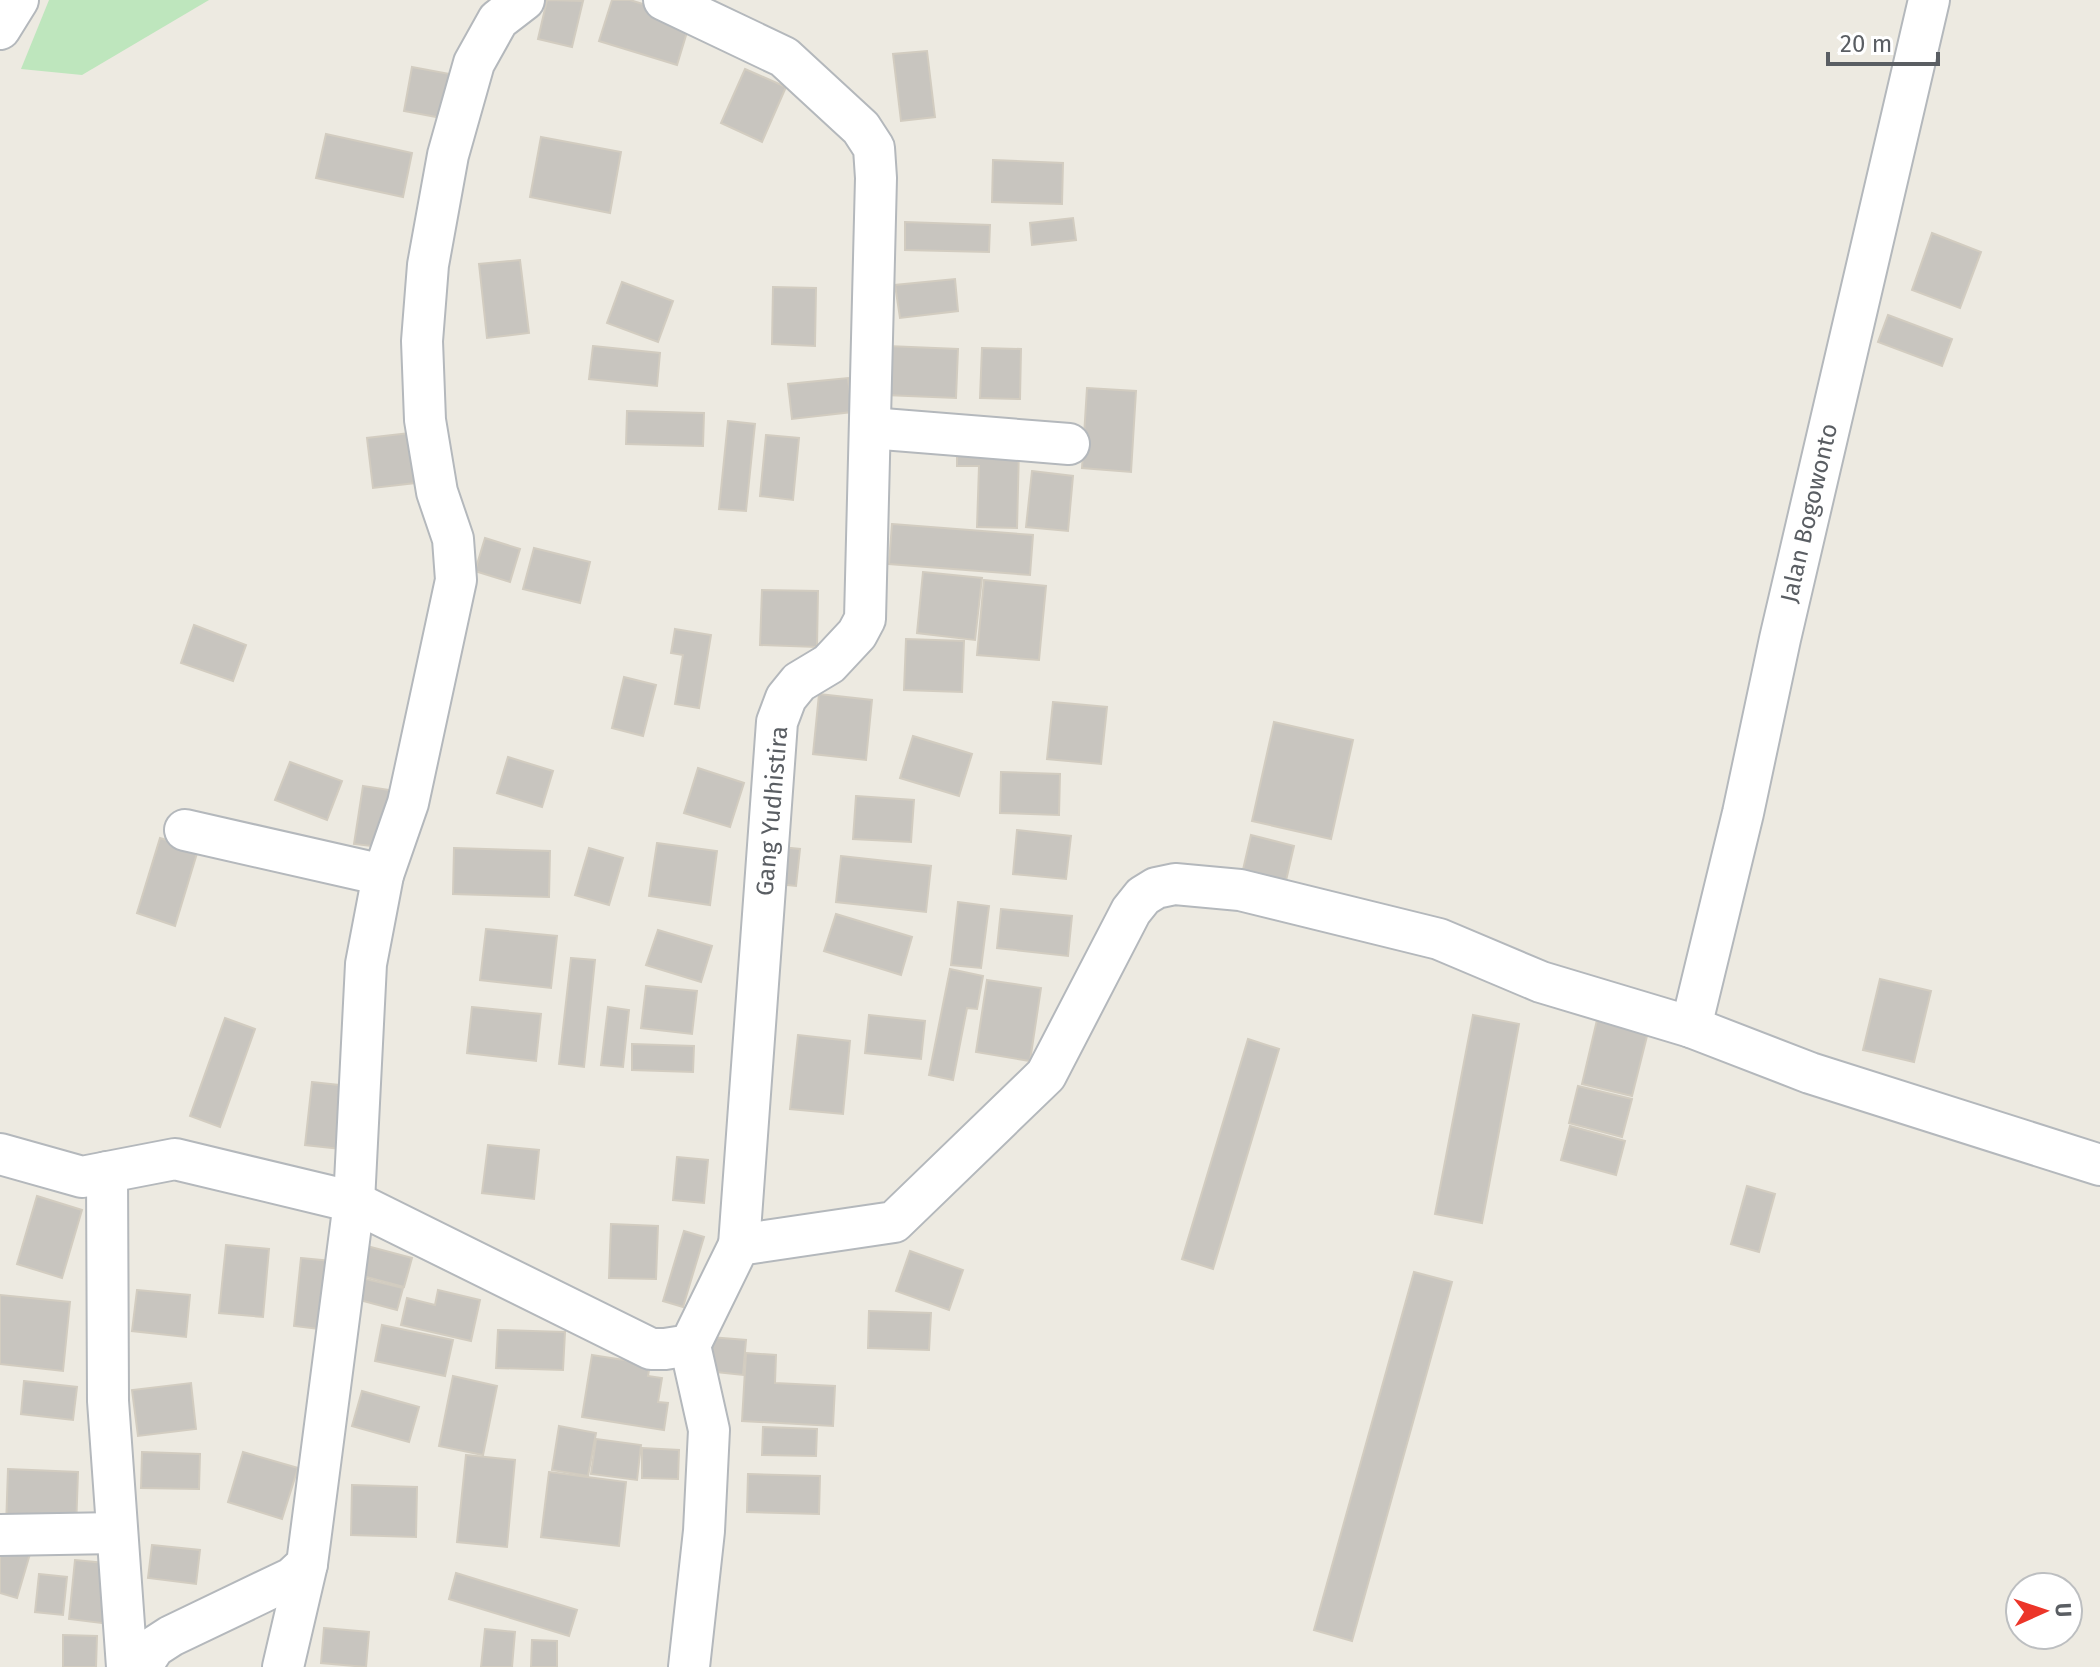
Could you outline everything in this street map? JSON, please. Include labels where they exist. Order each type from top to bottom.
[{"type":"street","points":[[0,29],[18,0]]},
{"type":"street","points":[[283,1667],[307,1564],[354,1202],[366,964],[383,875],[408,803],[456,580],[453,539],[437,492],[425,420],[422,341],[428,265],[448,155],[474,63],[498,20],[524,0]]},
{"type":"street","name":"Gang Yudhistira","points":[[664,0],[784,57],[861,128],[874,148],[876,178],[865,619],[857,634],[829,664],[799,682],[786,698],[777,722],[739,1245]]},
{"type":"street","name":"Jalan Bogowonto","points":[[1691,1027],[1929,0]]},
{"type":"street","points":[[870,428],[1069,444]]},
{"type":"street","points":[[185,830],[383,875]]},
{"type":"street","points":[[689,1667],[704,1531],[709,1430],[690,1345],[739,1245],[894,1222],[1046,1075],[1131,911],[1143,896],[1156,888],[1175,884],[1240,890],[1439,939],[1541,982],[1691,1027],[1810,1073],[2100,1165]]},
{"type":"street","points":[[0,1154],[82,1177],[175,1159],[354,1202],[651,1349],[690,1345]]},
{"type":"street","points":[[107,1172],[108,1401],[127,1667]]},
{"type":"street","points":[[0,1535],[117,1533]]},
{"type":"street","points":[[141,1667],[154,1647],[171,1636],[292,1578],[307,1564]]},
{"type":"green space","points":[[49,0],[209,0],[82,75],[21,69]]},
{"type":"building","points":[[547,0],[583,1],[572,47],[538,39]]},
{"type":"building","points":[[612,0],[630,0],[691,19],[677,65],[599,41]]},
{"type":"building","points":[[927,51],[935,117],[901,121],[893,54]]},
{"type":"building","points":[[412,67],[455,75],[447,119],[404,111]]},
{"type":"building","points":[[745,69],[786,87],[762,142],[721,123]]},
{"type":"building","points":[[326,134],[412,153],[403,197],[316,178]]},
{"type":"building","points":[[541,137],[621,152],[610,213],[530,197]]},
{"type":"building","points":[[993,160],[1063,163],[1062,204],[992,202]]},
{"type":"building","points":[[1073,218],[1076,240],[1032,245],[1030,223]]},
{"type":"building","points":[[905,222],[990,225],[989,252],[905,250]]},
{"type":"building","points":[[1932,233],[1981,252],[1960,308],[1912,290]]},
{"type":"building","points":[[520,260],[529,333],[487,338],[479,264]]},
{"type":"building","points":[[955,279],[958,311],[900,318],[895,285]]},
{"type":"building","points":[[622,282],[673,301],[658,342],[607,323]]},
{"type":"building","points":[[773,287],[816,288],[815,346],[772,344]]},
{"type":"building","points":[[1888,315],[1952,339],[1942,366],[1878,342]]},
{"type":"building","points":[[593,346],[660,353],[657,386],[589,379]]},
{"type":"building","points":[[887,346],[958,349],[956,398],[885,395]]},
{"type":"building","points":[[982,348],[1021,349],[1020,399],[980,398]]},
{"type":"building","points":[[848,378],[852,412],[792,419],[788,384]]},
{"type":"building","points":[[1087,388],[1136,391],[1131,472],[1082,468]]},
{"type":"building","points":[[627,411],[704,413],[703,446],[626,444]]},
{"type":"building","points":[[728,421],[755,424],[746,511],[719,509]]},
{"type":"building","points":[[418,432],[424,482],[373,488],[367,438]]},
{"type":"building","points":[[766,435],[799,438],[793,500],[760,496]]},
{"type":"building","points":[[957,447],[1019,449],[1017,528],[977,527],[979,466],[957,466]]},
{"type":"building","points":[[1032,471],[1073,476],[1068,531],[1026,527]]},
{"type":"building","points":[[892,524],[1033,535],[1030,575],[889,564]]},
{"type":"building","points":[[485,538],[520,549],[510,582],[475,571]]},
{"type":"building","points":[[534,548],[590,562],[580,603],[523,589]]},
{"type":"building","points":[[923,572],[982,578],[975,640],[917,633]]},
{"type":"building","points":[[984,580],[1046,586],[1039,660],[977,655]]},
{"type":"building","points":[[762,590],[818,591],[817,647],[760,645]]},
{"type":"building","points":[[194,625],[246,645],[233,681],[181,663]]},
{"type":"building","points":[[675,629],[711,635],[699,708],[675,704],[683,655],[671,653]]},
{"type":"building","points":[[906,639],[964,641],[962,692],[904,690]]},
{"type":"building","points":[[624,677],[656,685],[643,736],[612,728]]},
{"type":"building","points":[[819,694],[872,700],[866,760],[813,754]]},
{"type":"building","points":[[1053,702],[1107,707],[1101,764],[1047,759]]},
{"type":"building","points":[[1274,722],[1353,740],[1331,839],[1252,821]]},
{"type":"building","points":[[913,736],[972,754],[959,796],[900,778]]},
{"type":"building","points":[[508,757],[553,771],[542,807],[497,793]]},
{"type":"building","points":[[290,762],[342,781],[327,820],[275,800]]},
{"type":"building","points":[[698,768],[744,783],[730,827],[684,813]]},
{"type":"building","points":[[1001,772],[1060,774],[1059,815],[1000,813]]},
{"type":"building","points":[[363,786],[396,791],[388,848],[354,844]]},
{"type":"building","points":[[856,796],[914,800],[911,842],[853,839]]},
{"type":"building","points":[[1017,830],[1071,836],[1066,879],[1013,874]]},
{"type":"building","points":[[1251,835],[1294,846],[1285,885],[1242,874]]},
{"type":"building","points":[[160,838],[198,850],[175,926],[137,913]]},
{"type":"building","points":[[657,843],[717,851],[710,905],[649,896]]},
{"type":"building","points":[[771,846],[800,849],[796,886],[767,883]]},
{"type":"building","points":[[454,848],[550,851],[549,897],[453,894]]},
{"type":"building","points":[[589,848],[623,858],[609,905],[575,895]]},
{"type":"building","points":[[841,856],[931,866],[926,912],[836,902]]},
{"type":"building","points":[[958,902],[989,906],[981,968],[951,965]]},
{"type":"building","points":[[1001,909],[1072,916],[1068,956],[997,948]]},
{"type":"building","points":[[836,914],[912,937],[901,975],[824,951]]},
{"type":"building","points":[[486,929],[557,936],[551,988],[480,980]]},
{"type":"building","points":[[658,930],[712,946],[701,982],[646,965]]},
{"type":"building","points":[[571,958],[595,960],[584,1067],[559,1064]]},
{"type":"building","points":[[950,969],[983,976],[977,1009],[967,1008],[953,1080],[929,1075]]},
{"type":"building","points":[[1880,979],[1931,991],[1914,1062],[1863,1050]]},
{"type":"building","points":[[987,980],[1041,988],[1030,1061],[976,1052]]},
{"type":"building","points":[[646,986],[697,991],[692,1034],[641,1028]]},
{"type":"building","points":[[472,1007],[541,1014],[536,1061],[467,1053]]},
{"type":"building","points":[[608,1007],[629,1010],[623,1067],[601,1065]]},
{"type":"building","points":[[869,1015],[925,1021],[921,1059],[865,1053]]},
{"type":"building","points":[[1473,1015],[1519,1024],[1482,1223],[1435,1214]]},
{"type":"building","points":[[225,1018],[255,1029],[220,1127],[190,1116]]},
{"type":"building","points":[[1597,1020],[1648,1032],[1632,1096],[1582,1084]]},
{"type":"building","points":[[798,1035],[850,1041],[843,1114],[790,1109]]},
{"type":"building","points":[[1248,1039],[1279,1049],[1213,1269],[1182,1259]]},
{"type":"building","points":[[632,1044],[694,1046],[693,1072],[632,1070]]},
{"type":"building","points":[[312,1082],[357,1087],[350,1150],[305,1145]]},
{"type":"building","points":[[1578,1086],[1632,1099],[1622,1137],[1569,1123]]},
{"type":"building","points":[[1570,1126],[1625,1141],[1616,1175],[1561,1160]]},
{"type":"building","points":[[488,1145],[539,1150],[534,1199],[482,1193]]},
{"type":"building","points":[[677,1157],[708,1160],[704,1203],[673,1200]]},
{"type":"building","points":[[1747,1186],[1775,1194],[1759,1252],[1731,1244]]},
{"type":"building","points":[[37,1196],[82,1210],[62,1278],[17,1264]]},
{"type":"building","points":[[611,1224],[658,1226],[656,1279],[609,1278]]},
{"type":"building","points":[[684,1231],[704,1237],[683,1307],[663,1301]]},
{"type":"building","points":[[226,1245],[269,1249],[263,1317],[219,1313]]},
{"type":"building","points":[[367,1246],[412,1258],[404,1287],[359,1275]]},
{"type":"building","points":[[910,1251],[963,1270],[949,1310],[896,1291]]},
{"type":"building","points":[[301,1258],[342,1262],[335,1331],[294,1326]]},
{"type":"building","points":[[1414,1272],[1452,1282],[1352,1641],[1314,1630]]},
{"type":"building","points":[[362,1278],[403,1288],[397,1310],[356,1299]]},
{"type":"building","points":[[137,1290],[190,1295],[186,1337],[132,1331]]},
{"type":"building","points":[[438,1290],[480,1300],[471,1341],[401,1325],[407,1298],[435,1305]]},
{"type":"building","points":[[0,1295],[70,1302],[63,1371],[0,1364]]},
{"type":"building","points":[[869,1311],[931,1313],[929,1350],[868,1348]]},
{"type":"building","points":[[382,1325],[453,1340],[445,1376],[375,1361]]},
{"type":"building","points":[[498,1330],[565,1332],[563,1370],[496,1368]]},
{"type":"building","points":[[710,1337],[746,1340],[743,1375],[707,1371]]},
{"type":"building","points":[[746,1353],[776,1355],[775,1383],[835,1386],[833,1426],[742,1421]]},
{"type":"building","points":[[592,1355],[650,1364],[648,1376],[662,1378],[658,1402],[668,1403],[664,1430],[582,1417]]},
{"type":"building","points":[[453,1376],[497,1386],[483,1455],[439,1446]]},
{"type":"building","points":[[24,1381],[77,1387],[73,1420],[21,1414]]},
{"type":"building","points":[[191,1383],[196,1429],[138,1436],[132,1390]]},
{"type":"building","points":[[362,1391],[419,1407],[409,1442],[352,1426]]},
{"type":"building","points":[[559,1426],[596,1433],[588,1476],[552,1470]]},
{"type":"building","points":[[763,1427],[817,1429],[816,1456],[762,1455]]},
{"type":"building","points":[[596,1439],[641,1445],[637,1480],[591,1474]]},
{"type":"building","points":[[642,1448],[679,1450],[678,1479],[642,1478]]},
{"type":"building","points":[[142,1452],[200,1454],[199,1489],[141,1488]]},
{"type":"building","points":[[243,1452],[298,1468],[282,1519],[228,1502]]},
{"type":"building","points":[[466,1455],[515,1460],[507,1547],[457,1542]]},
{"type":"building","points":[[8,1469],[78,1472],[76,1529],[6,1527]]},
{"type":"building","points":[[549,1472],[626,1482],[619,1546],[541,1537]]},
{"type":"building","points":[[748,1474],[820,1476],[819,1514],[747,1512]]},
{"type":"building","points":[[352,1485],[417,1487],[416,1537],[351,1535]]},
{"type":"building","points":[[0,1545],[30,1554],[17,1598],[0,1593]]},
{"type":"building","points":[[152,1545],[200,1550],[196,1584],[148,1578]]},
{"type":"building","points":[[75,1560],[115,1564],[109,1624],[69,1619]]},
{"type":"building","points":[[456,1573],[577,1610],[569,1636],[449,1599]]},
{"type":"building","points":[[39,1574],[67,1577],[63,1615],[35,1612]]},
{"type":"building","points":[[324,1628],[369,1632],[366,1667],[321,1663]]},
{"type":"building","points":[[485,1629],[515,1632],[512,1667],[481,1667]]},
{"type":"building","points":[[63,1635],[97,1636],[96,1667],[63,1667]]},
{"type":"building","points":[[532,1640],[557,1641],[557,1667],[531,1667]]}]
